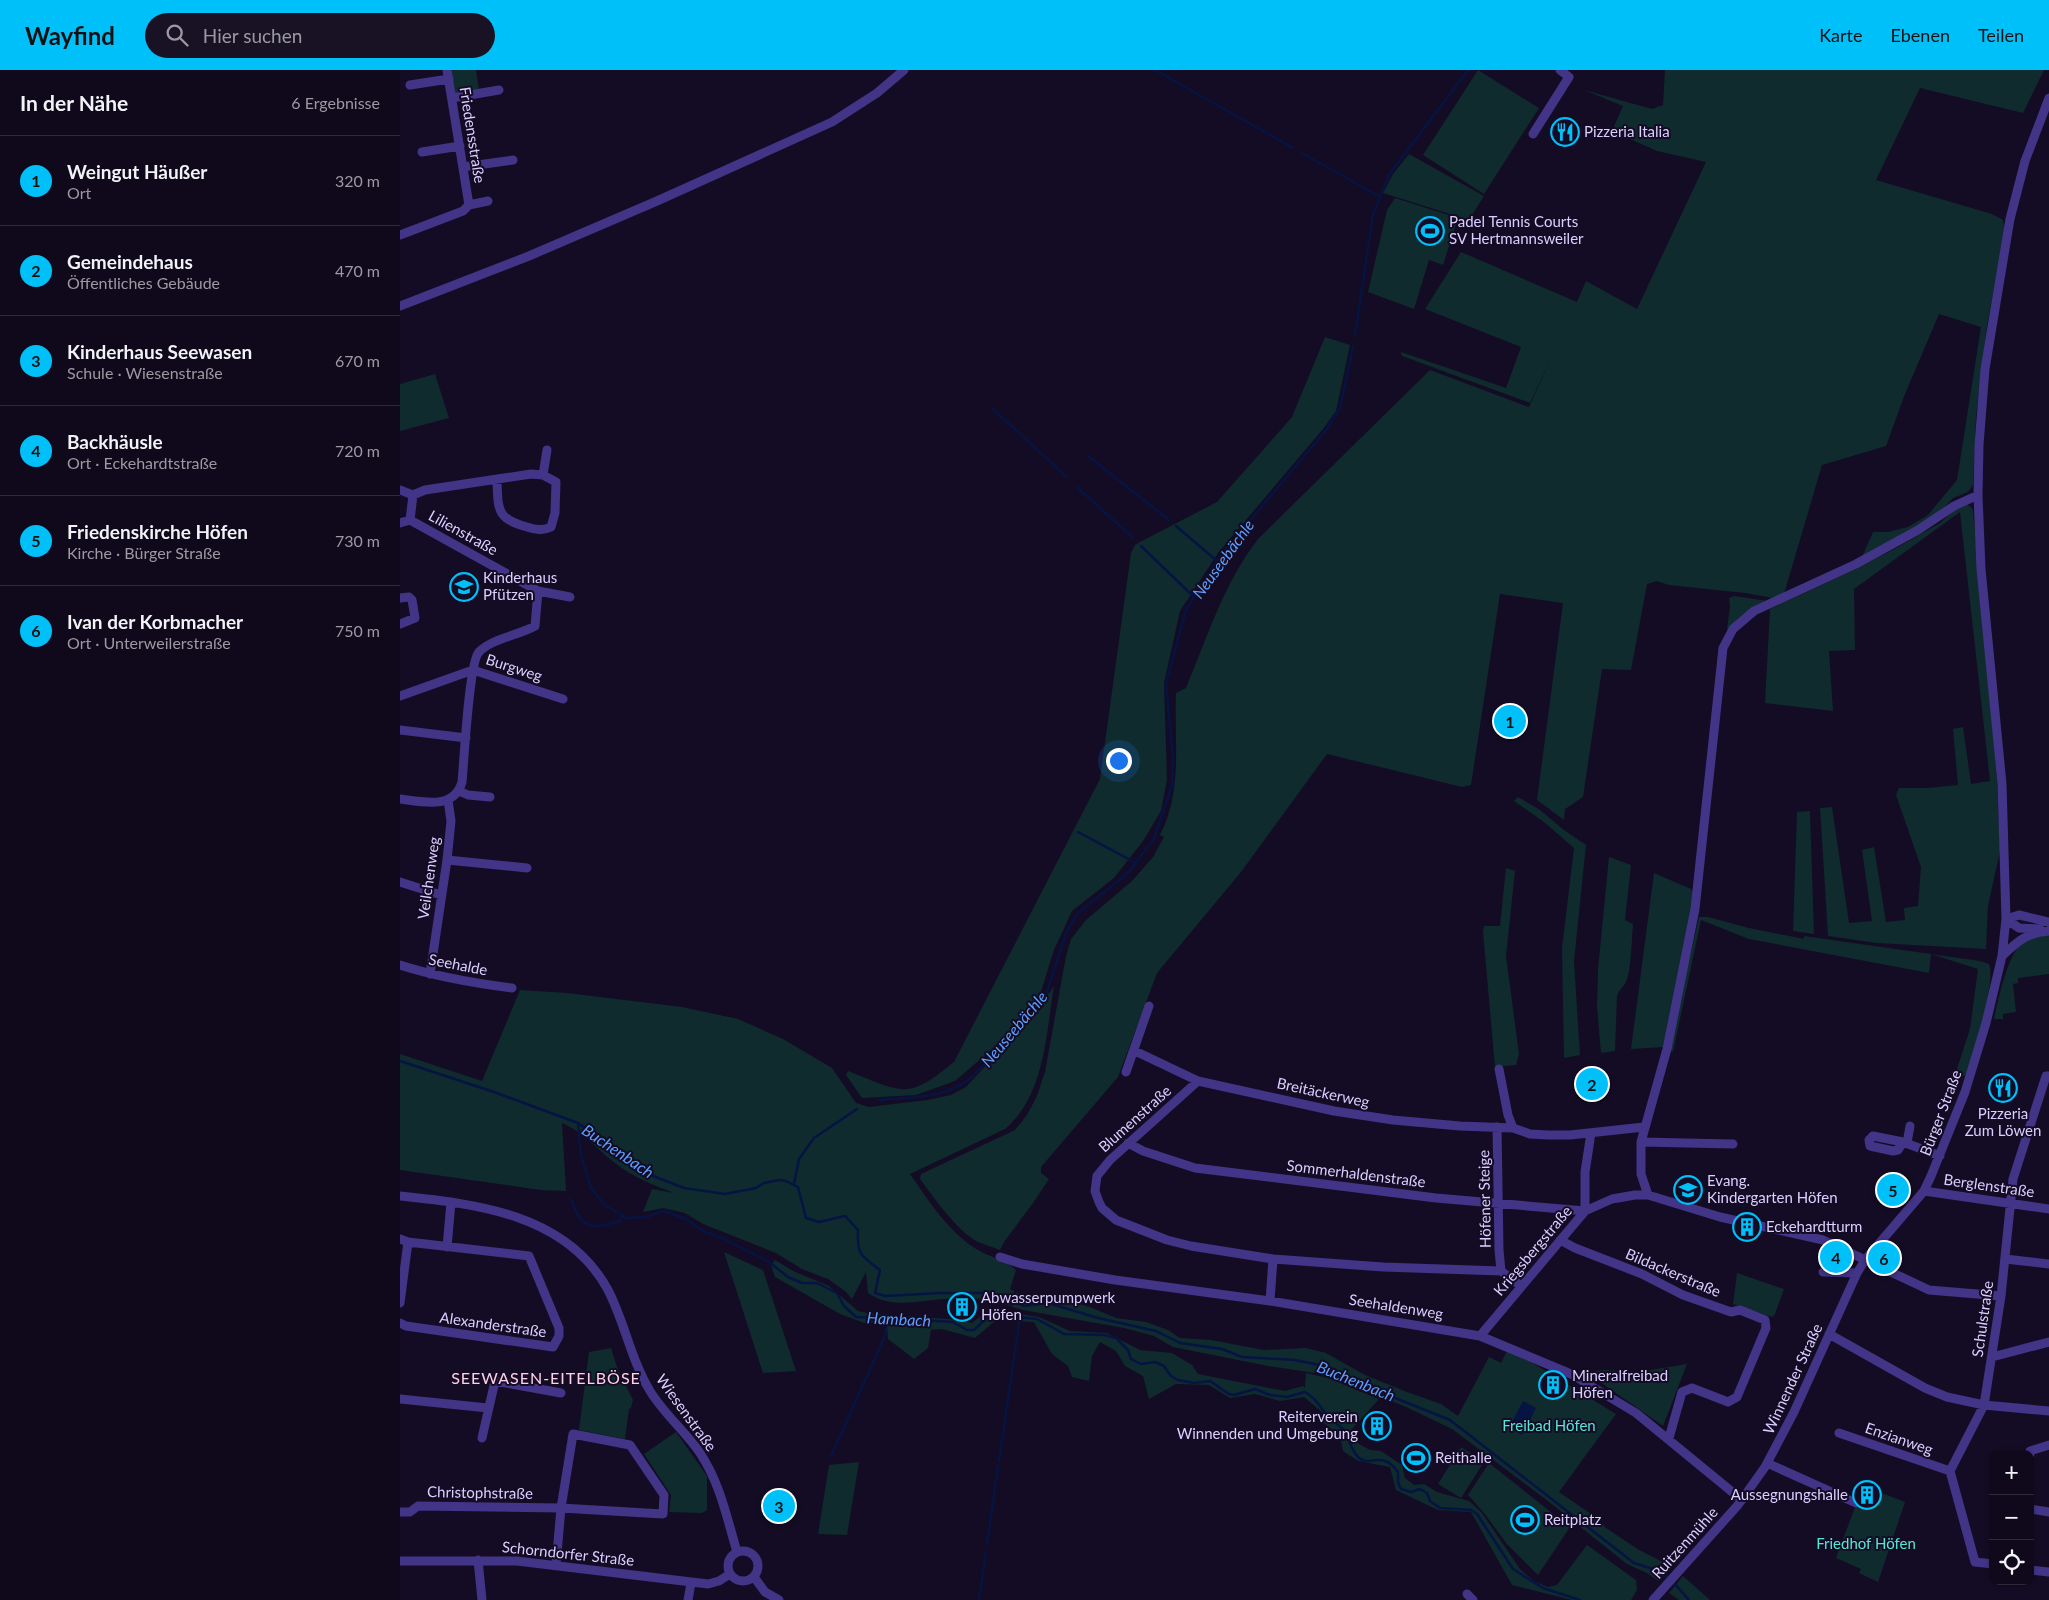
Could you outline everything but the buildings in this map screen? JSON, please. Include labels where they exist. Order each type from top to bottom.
[{"type":"street","points":[[401,305],[529,256],[832,122],[878,93],[904,70]]},
{"type":"street","points":[[1533,134],[1569,77],[1560,70]]},
{"type":"street","points":[[410,85],[448,74]]},
{"type":"street","name":"Friedensstraße","points":[[448,74],[469,204]]},
{"type":"street","points":[[452,98],[499,90]]},
{"type":"street","name":"Bürger Straße","points":[[1865,1260],[1924,1192],[1965,1092],[1978,1050],[2002,956],[2006,919],[2000,749],[1982,569],[1978,496],[1985,369],[2010,218],[2025,161],[2049,98]]},
{"type":"street","points":[[422,152],[460,146]]},
{"type":"street","points":[[463,167],[513,160]]},
{"type":"street","name":"Friedensstraße","points":[[400,235],[462,211],[469,204],[488,201]]},
{"type":"street","points":[[543,475],[547,450]]},
{"type":"street","points":[[400,490],[413,495],[425,490],[531,474],[543,475],[556,482],[556,513],[551,526],[541,530],[512,523],[505,519],[500,509],[498,479]]},
{"type":"street","points":[[410,520],[413,495]]},
{"type":"street","points":[[1978,496],[1954,506],[1918,530],[1856,564],[1754,612],[1733,629],[1723,648],[1695,909],[1666,1049],[1641,1142],[1641,1174],[1648,1195],[1720,1217],[1823,1240],[1929,1290],[2001,1296]]},
{"type":"street","name":"Lilienstraße","points":[[400,523],[410,520],[538,591],[570,597]]},
{"type":"street","points":[[400,799],[438,803],[448,800],[459,790],[473,670],[477,654],[488,645],[522,634],[534,626],[538,591]]},
{"type":"street","points":[[400,598],[409,597],[412,600],[415,618],[400,624]]},
{"type":"street","name":"Burgweg","points":[[400,696],[473,670],[563,698]]},
{"type":"street","points":[[400,730],[466,738]]},
{"type":"street","points":[[459,790],[468,795],[490,797]]},
{"type":"street","name":"Veilchenweg","points":[[430,974],[447,860],[450,821],[448,800]]},
{"type":"street","points":[[447,860],[527,868]]},
{"type":"street","points":[[400,882],[441,894]]},
{"type":"street","points":[[2006,919],[2020,915],[2049,922]]},
{"type":"street","points":[[2006,919],[2019,928],[2049,930]]},
{"type":"street","points":[[2002,956],[2020,939],[2037,932],[2049,930]]},
{"type":"street","name":"Seehalde","points":[[400,964],[430,974],[461,981],[512,988]]},
{"type":"street","points":[[1126,1072],[1135,1051],[1149,1006]]},
{"type":"street","name":"Breitäckerweg","points":[[1135,1051],[1198,1081],[1376,1118],[1460,1126],[1513,1128],[1530,1134],[1548,1135],[1644,1128]]},
{"type":"street","points":[[1499,1069],[1508,1115],[1513,1128]]},
{"type":"street","name":"Schulstraße","points":[[1950,1471],[1984,1405],[2001,1296],[2013,1179],[2046,1076],[2049,1076]]},
{"type":"street","name":"Blumenstraße","points":[[1198,1081],[1128,1143],[1103,1167],[1097,1176],[1095,1192],[1102,1208],[1109,1215],[1135,1228],[1167,1240],[1191,1246],[1273,1259],[1383,1267],[1501,1271]]},
{"type":"street","points":[[1910,1126],[1905,1143],[1940,1156]]},
{"type":"street","name":"Höfener Steige","points":[[1497,1127],[1501,1271]]},
{"type":"street","points":[[1585,1211],[1585,1172],[1590,1133]]},
{"type":"street","points":[[1641,1142],[1733,1144]]},
{"type":"street","name":"Sommerhaldenstraße","points":[[1128,1143],[1143,1151],[1195,1168],[1436,1198],[1585,1211]]},
{"type":"street","name":"Berglenstraße","points":[[1924,1192],[2049,1209]]},
{"type":"street","name":"Kriegsbergstraße","points":[[1480,1336],[1585,1211],[1612,1199],[1648,1195]]},
{"type":"street","name":"Wiesenstraße","points":[[400,1196],[489,1208],[527,1219],[558,1237],[585,1259],[607,1289],[624,1325],[639,1371],[650,1391],[661,1407],[689,1438],[714,1478],[721,1494],[737,1552]]},
{"type":"street","points":[[447,1246],[451,1202]]},
{"type":"street","points":[[400,1303],[404,1240]]},
{"type":"street","name":"Alexanderstraße","points":[[400,1323],[406,1326],[553,1347],[559,1336],[560,1328],[529,1256],[404,1240]]},
{"type":"street","name":"Bildackerstraße","points":[[1560,1240],[1575,1248],[1642,1274],[1683,1295],[1731,1312],[1740,1310],[1765,1320],[1766,1328],[1737,1397],[1728,1402],[1692,1388],[1682,1392],[1669,1438]]},
{"type":"street","name":"Seehaldenweg","points":[[1000,1257],[1022,1264],[1114,1280],[1270,1301],[1480,1336],[1571,1374],[1636,1413],[1669,1438],[1740,1502]]},
{"type":"street","points":[[1270,1301],[1273,1259]]},
{"type":"street","points":[[2005,1259],[2049,1264]]},
{"type":"street","name":"Winnender Straße","points":[[1740,1502],[1767,1463],[1794,1412],[1857,1273],[1865,1260]]},
{"type":"street","points":[[1501,1271],[1521,1286]]},
{"type":"street","points":[[1823,1272],[1857,1273]]},
{"type":"street","points":[[1829,1334],[1935,1393],[1984,1405],[2049,1411]]},
{"type":"street","points":[[1992,1357],[2049,1342]]},
{"type":"street","points":[[482,1438],[495,1381],[560,1393]]},
{"type":"street","points":[[400,1399],[488,1408]]},
{"type":"street","name":"Enzianweg","points":[[1839,1433],[1950,1471]]},
{"type":"street","name":"Christophstraße","points":[[400,1512],[410,1512],[418,1506],[561,1508],[663,1514],[664,1495],[630,1445],[573,1434],[561,1508]]},
{"type":"street","points":[[2034,1450],[2049,1446]]},
{"type":"street","points":[[1767,1463],[1856,1504]]},
{"type":"street","points":[[1950,1471],[1976,1562],[1989,1564]]},
{"type":"street","name":"Ruitzenmühle","points":[[1653,1600],[1666,1583],[1740,1502]]},
{"type":"street","points":[[556,1565],[561,1508]]},
{"type":"street","points":[[2034,1510],[2049,1512]]},
{"type":"street","points":[[737,1552],[748,1552],[755,1557],[758,1565],[754,1577],[739,1581],[730,1574],[729,1562],[737,1552]]},
{"type":"street","points":[[478,1560],[482,1600]]},
{"type":"street","name":"Schorndorfer Straße","points":[[400,1562],[478,1560],[556,1565],[691,1583],[714,1583],[730,1574]]},
{"type":"street","points":[[2034,1570],[2049,1572]]},
{"type":"street","points":[[754,1577],[766,1592],[779,1600]]},
{"type":"street","points":[[688,1600],[691,1583]]},
{"type":"green space","points":[[451,70],[476,70],[479,90],[455,94]]},
{"type":"green space","points":[[1478,70],[1539,108],[1484,194],[1423,155]]},
{"type":"green space","points":[[1665,70],[2044,70],[2023,113],[1920,88],[1876,180],[1992,214],[2003,220],[2005,232],[1987,326],[1976,416],[1973,485],[1968,492],[1953,498],[1936,516],[1861,559],[1873,532],[1888,532],[1908,527],[1928,515],[1957,480],[1981,327],[1939,314],[1905,394],[1886,446],[1822,465],[1784,594],[1773,598],[1669,585],[1657,581],[1647,584],[1631,670],[1602,669],[1583,797],[1565,809],[1564,820],[1537,800],[1563,603],[1500,594],[1471,785],[1462,787],[1327,754],[1241,872],[1157,973],[1118,1077],[1041,1167],[1041,1173],[1049,1179],[1000,1250],[978,1242],[962,1230],[946,1214],[920,1179],[921,1174],[1015,1130],[1027,1115],[1037,1096],[1045,1072],[1066,956],[1071,939],[1086,920],[1132,881],[1153,857],[1164,837],[1160,835],[1172,801],[1175,783],[1176,693],[1186,688],[1226,591],[1236,572],[1259,538],[1430,370],[1529,407],[1551,359],[1530,403],[1402,356],[1401,352],[1506,388],[1521,347],[1425,309],[1461,252],[1577,302],[1586,281],[1637,309],[1706,162],[1657,151],[1612,131],[1623,106],[1584,90],[1652,109],[1663,105]]},
{"type":"green space","points":[[1409,154],[1484,196],[1469,220],[1383,193],[1393,174]]},
{"type":"green space","points":[[1395,198],[1458,218],[1443,265],[1429,260],[1414,309],[1368,292],[1387,210]]},
{"type":"green space","points":[[1325,337],[1350,345],[1336,411],[1323,429],[1218,553],[1180,611],[1164,683],[1167,780],[1161,811],[1143,841],[1114,878],[1072,911],[1054,950],[1038,1001],[1005,1038],[955,1081],[916,1095],[862,1098],[846,1075],[848,1071],[887,1086],[907,1089],[929,1081],[954,1062],[1100,779],[1131,553],[1135,545],[1217,502],[1292,417]]},
{"type":"green space","points":[[435,374],[449,418],[400,431],[400,384]]},
{"type":"green space","points":[[1965,504],[1973,510],[1997,780],[2000,851],[1988,906],[1986,949],[1877,943],[1828,936],[1820,808],[1832,807],[1849,923],[1872,921],[1862,850],[1874,847],[1886,922],[1905,920],[1904,908],[1918,906],[1921,867],[1896,795],[1899,788],[1958,785],[1953,729],[1963,727],[1971,784],[1990,781],[1960,512],[1854,589],[1855,650],[1829,651],[1833,711],[1765,703],[1770,609],[1898,547],[1940,523],[1959,506]]},
{"type":"green space","points":[[1734,596],[1768,601],[1742,615],[1727,630],[1729,598]]},
{"type":"green space","points":[[1518,797],[1540,810],[1586,845],[1574,961],[1580,1055],[1564,1058],[1562,948],[1574,848],[1544,822],[1514,801]]},
{"type":"green space","points":[[1810,811],[1814,934],[1793,931],[1797,812]]},
{"type":"green space","points":[[1609,857],[1631,865],[1625,920],[1633,924],[1628,977],[1617,996],[1615,1051],[1601,1053],[1597,1006],[1598,969]]},
{"type":"green space","points":[[1506,868],[1515,871],[1506,956],[1519,1054],[1516,1065],[1495,1067],[1483,932],[1484,926],[1500,926]]},
{"type":"green space","points":[[1654,873],[1691,889],[1695,895],[1663,1047],[1631,1049]]},
{"type":"green space","points":[[1699,917],[1708,917],[1749,928],[1804,939],[1804,936],[1931,954],[1929,973],[1749,939],[1701,920],[1673,1052],[1669,1050]]},
{"type":"green space","points":[[2049,933],[2049,974],[2018,978],[2018,983],[2013,984],[2016,1012],[2003,1014],[2003,1019],[1994,1019],[2004,980],[2015,951],[2026,941]]},
{"type":"green space","points":[[1931,954],[1989,964],[1990,986],[1968,1074],[1958,1078],[1950,1090],[1970,1029],[1978,969]]},
{"type":"green space","points":[[1054,986],[1042,1063],[1028,1099],[1018,1115],[1005,1129],[910,1174],[940,1216],[958,1235],[978,1250],[1016,1270],[1010,1289],[1014,1291],[1010,1306],[994,1301],[969,1298],[905,1303],[886,1301],[868,1293],[866,1272],[852,1299],[845,1291],[828,1279],[802,1269],[776,1253],[703,1224],[685,1213],[663,1208],[643,1212],[652,1189],[674,1193],[643,1180],[622,1168],[585,1137],[562,1123],[566,1191],[541,1190],[400,1170],[400,1054],[482,1081],[520,990],[567,993],[682,1007],[738,1019],[783,1039],[832,1068],[856,1103],[869,1107],[927,1100],[951,1095],[966,1087],[1038,1009]]},
{"type":"green space","points":[[724,1252],[763,1270],[796,1371],[763,1373]]},
{"type":"green space","points":[[775,1260],[793,1271],[829,1286],[858,1311],[867,1313],[948,1319],[972,1323],[984,1313],[997,1310],[1039,1317],[1070,1331],[1107,1333],[1140,1350],[1172,1353],[1192,1365],[1198,1374],[1285,1391],[1303,1386],[1305,1388],[1306,1373],[1328,1378],[1379,1399],[1351,1430],[1359,1444],[1370,1450],[1381,1451],[1402,1465],[1405,1478],[1414,1485],[1424,1484],[1437,1492],[1469,1501],[1482,1513],[1520,1569],[1534,1581],[1548,1587],[1557,1585],[1587,1545],[1636,1580],[1637,1590],[1631,1600],[1572,1600],[1512,1585],[1471,1512],[1438,1510],[1396,1490],[1390,1467],[1358,1461],[1343,1451],[1340,1436],[1324,1423],[1323,1413],[1304,1397],[1280,1401],[1255,1394],[1230,1398],[1209,1385],[1176,1384],[1149,1399],[1143,1376],[1125,1366],[1116,1351],[1100,1342],[1092,1356],[1089,1381],[1072,1377],[1068,1366],[1052,1354],[1034,1322],[996,1320],[975,1338],[942,1329],[931,1330],[928,1348],[914,1359],[888,1339],[887,1328],[882,1320],[867,1324],[840,1314],[775,1277],[771,1265]]},
{"type":"green space","points":[[1737,1273],[1784,1289],[1775,1314],[1772,1317],[1733,1304]]},
{"type":"green space","name":"Freibad Höfen","points":[[1016,1292],[1025,1298],[1051,1296],[1090,1307],[1116,1318],[1146,1322],[1168,1330],[1180,1338],[1211,1340],[1264,1350],[1306,1348],[1326,1353],[1365,1375],[1441,1404],[1458,1416],[1489,1357],[1501,1363],[1507,1351],[1531,1362],[1616,1414],[1559,1492],[1594,1516],[1606,1528],[1639,1550],[1671,1566],[1658,1581],[1647,1573],[1627,1564],[1544,1498],[1452,1429],[1406,1407],[1329,1375],[1268,1366],[1173,1347],[1154,1336],[1124,1328],[1012,1307]]},
{"type":"green space","points":[[611,1348],[618,1370],[633,1400],[629,1409],[625,1439],[579,1430],[589,1352]]},
{"type":"green space","points":[[1687,1364],[1663,1426],[1586,1372],[1604,1370],[1639,1372]]},
{"type":"green space","points":[[676,1432],[707,1476],[707,1510],[702,1513],[669,1512],[671,1495],[644,1454]]},
{"type":"green space","points":[[1461,1447],[1484,1462],[1461,1498],[1438,1484]]},
{"type":"green space","points":[[859,1462],[847,1535],[818,1534],[829,1465]]},
{"type":"green space","name":"Reitplatz","points":[[1489,1463],[1570,1527],[1538,1575],[1507,1544],[1468,1495]]},
{"type":"green space","name":"Friedhof Höfen","points":[[1863,1486],[1905,1502],[1878,1582],[1859,1573],[1861,1569],[1836,1558]]},
{"type":"green space","points":[[1683,1576],[1710,1600],[1679,1600],[1669,1593]]},
{"type":"shaded area","points":[[1523,1401],[1536,1408],[1522,1435],[1509,1428]]},
{"type":"waterway","points":[[1155,70],[1293,148]]},
{"type":"waterway","points":[[1355,335],[1373,215],[1389,175],[1468,70]]},
{"type":"waterway","points":[[1302,153],[1380,197]]},
{"type":"waterway","name":"Neuseebächle","points":[[878,1100],[927,1096],[951,1089],[972,1077],[1033,1012],[1047,992],[1066,933],[1078,913],[1127,874],[1154,839],[1172,785],[1173,757],[1166,683],[1186,610],[1221,555],[1326,430],[1340,408],[1353,347]]},
{"type":"waterway","points":[[993,409],[1067,477]]},
{"type":"waterway","points":[[1088,456],[1169,520]]},
{"type":"waterway","points":[[1077,487],[1132,537]]},
{"type":"waterway","points":[[1176,526],[1217,561]]},
{"type":"waterway","points":[[1141,546],[1194,597]]},
{"type":"waterway","points":[[1078,832],[1136,863]]},
{"type":"waterway","name":"Buchenbach","points":[[400,1061],[494,1092],[578,1123],[653,1176],[684,1188],[725,1194],[756,1188],[764,1183],[779,1180],[786,1181],[798,1187],[806,1218],[819,1222],[845,1216],[858,1230],[858,1245],[861,1254],[880,1270],[875,1293],[885,1296],[991,1293],[1025,1306],[1048,1303],[1098,1318],[1156,1331],[1180,1343],[1222,1349],[1242,1357],[1295,1360],[1324,1366],[1363,1385],[1450,1420],[1634,1563],[1656,1570],[1668,1578]]},
{"type":"waterway","name":"Neuseebächle","points":[[794,1184],[799,1159],[814,1138],[857,1109]]},
{"type":"waterway","name":"Hambach","points":[[578,1124],[581,1155],[591,1188],[605,1205],[627,1218],[646,1217],[664,1211],[686,1219],[703,1231],[720,1237],[769,1262],[788,1277],[802,1283],[817,1283],[837,1293],[844,1306],[856,1317],[953,1322],[967,1330],[974,1330],[989,1316],[999,1315],[1037,1319],[1064,1334],[1104,1335],[1116,1338],[1128,1350],[1131,1359],[1141,1364],[1155,1362],[1164,1366],[1171,1376],[1178,1380],[1194,1383],[1210,1381],[1229,1394],[1234,1395],[1255,1389],[1270,1395],[1287,1397],[1305,1392],[1344,1430],[1353,1451],[1358,1457],[1367,1461],[1386,1461],[1398,1472],[1398,1482],[1401,1489],[1411,1492],[1420,1489],[1427,1493],[1430,1501],[1440,1508],[1471,1510],[1477,1514],[1513,1569],[1543,1588],[1580,1600]]},
{"type":"waterway","points":[[570,1198],[580,1219],[590,1225],[608,1225],[620,1221],[623,1215]]},
{"type":"waterway","points":[[999,1461],[1020,1317]]},
{"type":"waterway","points":[[831,1456],[886,1334],[886,1319]]},
{"type":"waterway","points":[[987,1544],[998,1466]]},
{"type":"waterway","points":[[979,1600],[986,1552]]},
{"type":"waterway","name":"Buchenbach","points":[[1673,1582],[1689,1600]]},
{"type":"place","name":"Pizzeria Italia","points":[[1565,132]]},
{"type":"place","name":"Padel Tennis Courts SV Hertmannsweiler","points":[[1430,231]]},
{"type":"place","name":"Kinderhaus Pfützen","points":[[464,587]]},
{"type":"place","name":"Weingut Häußer","points":[[1510,721]]},
{"type":"place","name":"Gemeindehaus","points":[[1592,1084]]},
{"type":"place","name":"Pizzeria Zum Löwen","points":[[2003,1088]]},
{"type":"place","name":"Evang. Kindergarten Höfen","points":[[1688,1190]]},
{"type":"place","name":"Friedenskirche Höfen","points":[[1893,1190]]},
{"type":"place","name":"Eckehardtturm","points":[[1747,1227]]},
{"type":"place","name":"Backhäusle","points":[[1836,1257]]},
{"type":"place","name":"Ivan der Korbmacher","points":[[1884,1258]]},
{"type":"place","name":"Abwasserpumpwerk Höfen","points":[[962,1307]]},
{"type":"place","name":"Mineralfreibad Höfen","points":[[1553,1385]]},
{"type":"place","name":"Reiterverein Winnenden und Umgebung","points":[[1377,1426]]},
{"type":"place","name":"Reithalle","points":[[1416,1458]]},
{"type":"place","name":"Aussegnungshalle","points":[[1867,1495]]},
{"type":"place","name":"Kinderhaus Seewasen","points":[[779,1506]]},
{"type":"place","name":"Reitplatz","points":[[1525,1520]]},
{"type":"district","name":"SEEWASEN-EITELBÖSE","points":[[546,1378]]}]
